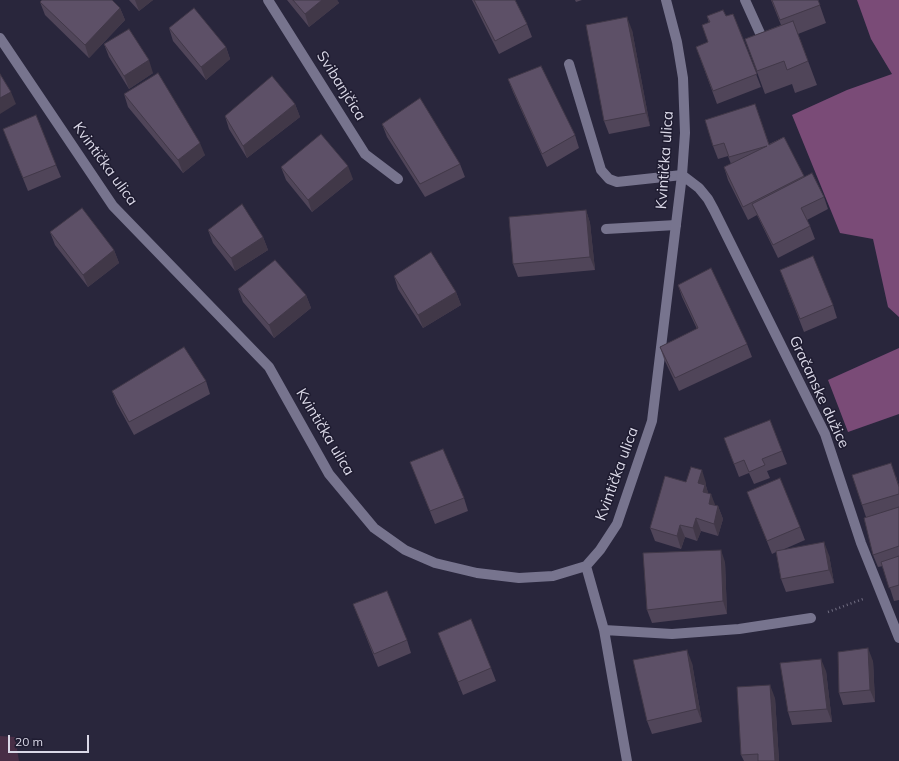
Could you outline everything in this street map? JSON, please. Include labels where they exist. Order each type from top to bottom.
[{"type":"street","name":"Svibanjčica","points":[[268,0],[365,154],[398,180]]},
{"type":"street","name":"Kvintička ulica","points":[[0,38],[113,206],[269,367],[329,474],[374,528],[405,550],[435,563],[477,574],[519,578],[553,576],[586,566],[600,550],[617,524],[652,421],[682,175],[685,133],[684,78],[677,42],[666,0]]},
{"type":"street","points":[[745,0],[764,42]]},
{"type":"street","points":[[569,64],[601,170],[609,179],[617,182],[682,175]]},
{"type":"street","name":"Gračanske dužice","points":[[682,175],[698,188],[708,199],[825,434],[861,543],[899,638]]},
{"type":"street","points":[[606,229],[676,225]]},
{"type":"street","points":[[586,566],[604,630],[627,761]]},
{"type":"street","points":[[604,630],[672,634],[739,629],[811,618]]},
{"type":"path","points":[[811,618],[880,593]]},
{"type":"shaded area","points":[[857,0],[899,0],[899,317],[888,307],[873,239],[840,233],[792,115],[847,90],[892,74],[871,39]]},
{"type":"shaded area","points":[[899,348],[899,414],[848,432],[828,380]]},
{"type":"shaded area","points":[[0,736],[15,737],[19,761],[0,761]]},
{"type":"building","points":[[42,0],[112,0],[120,8],[85,45],[40,2]]},
{"type":"building","points":[[293,0],[322,0],[305,14]]},
{"type":"building","points":[[474,0],[515,0],[527,24],[495,41]]},
{"type":"building","points":[[772,0],[818,0],[820,5],[780,20]]},
{"type":"building","points":[[194,8],[226,47],[201,67],[169,28]]},
{"type":"building","points":[[723,10],[726,16],[733,14],[757,74],[713,91],[696,47],[708,42],[702,25],[710,22],[707,16]]},
{"type":"building","points":[[627,17],[646,113],[604,121],[586,25]]},
{"type":"building","points":[[793,21],[808,61],[787,70],[784,61],[757,71],[745,39]]},
{"type":"building","points":[[129,29],[149,60],[124,76],[104,44]]},
{"type":"building","points":[[541,66],[575,135],[542,154],[508,79]]},
{"type":"building","points":[[158,73],[200,143],[178,160],[124,94]]},
{"type":"building","points":[[0,74],[11,92],[0,98]]},
{"type":"building","points":[[272,76],[295,104],[243,146],[225,116]]},
{"type":"building","points":[[420,98],[460,164],[420,184],[382,124]]},
{"type":"building","points":[[755,104],[769,145],[784,137],[804,176],[743,207],[724,167],[767,146],[729,157],[724,143],[713,146],[705,120]]},
{"type":"building","points":[[36,115],[56,165],[23,178],[3,129]]},
{"type":"building","points":[[321,134],[348,166],[308,200],[281,167]]},
{"type":"building","points":[[812,173],[824,197],[801,208],[810,226],[773,245],[752,204]]},
{"type":"building","points":[[242,204],[263,237],[231,258],[208,230]]},
{"type":"building","points":[[82,208],[114,250],[83,275],[50,232]]},
{"type":"building","points":[[586,210],[590,257],[513,264],[509,217]]},
{"type":"building","points":[[431,252],[456,292],[418,315],[394,276]]},
{"type":"building","points":[[813,256],[833,305],[800,319],[780,270]]},
{"type":"building","points":[[275,260],[306,295],[269,325],[238,289]]},
{"type":"building","points":[[711,268],[747,344],[675,378],[660,347],[698,328],[678,285]]},
{"type":"building","points":[[184,347],[206,381],[129,422],[112,391]]},
{"type":"building","points":[[770,420],[782,451],[762,459],[765,465],[749,472],[744,460],[734,464],[724,438]]},
{"type":"building","points":[[443,449],[464,498],[430,511],[410,462]]},
{"type":"building","points":[[891,463],[899,487],[899,494],[862,505],[852,475]]},
{"type":"building","points":[[691,467],[702,470],[698,483],[705,485],[703,492],[711,494],[709,504],[718,506],[714,524],[696,518],[693,528],[680,525],[677,536],[650,528],[665,476],[686,482]]},
{"type":"building","points":[[780,478],[800,527],[767,541],[747,492]]},
{"type":"building","points":[[899,507],[899,546],[873,555],[864,518]]},
{"type":"building","points":[[824,542],[829,570],[781,579],[776,551]]},
{"type":"building","points":[[721,550],[723,601],[647,610],[643,553]]},
{"type":"building","points":[[899,556],[899,585],[889,588],[881,562]]},
{"type":"building","points":[[387,591],[407,640],[374,654],[353,604]]},
{"type":"building","points":[[471,619],[491,668],[458,682],[438,633]]},
{"type":"building","points":[[868,648],[870,690],[839,693],[838,652]]},
{"type":"building","points":[[687,650],[697,709],[647,721],[633,660]]},
{"type":"building","points":[[821,659],[827,709],[788,712],[780,663]]},
{"type":"building","points":[[770,685],[775,761],[758,761],[758,754],[741,755],[737,687]]}]
